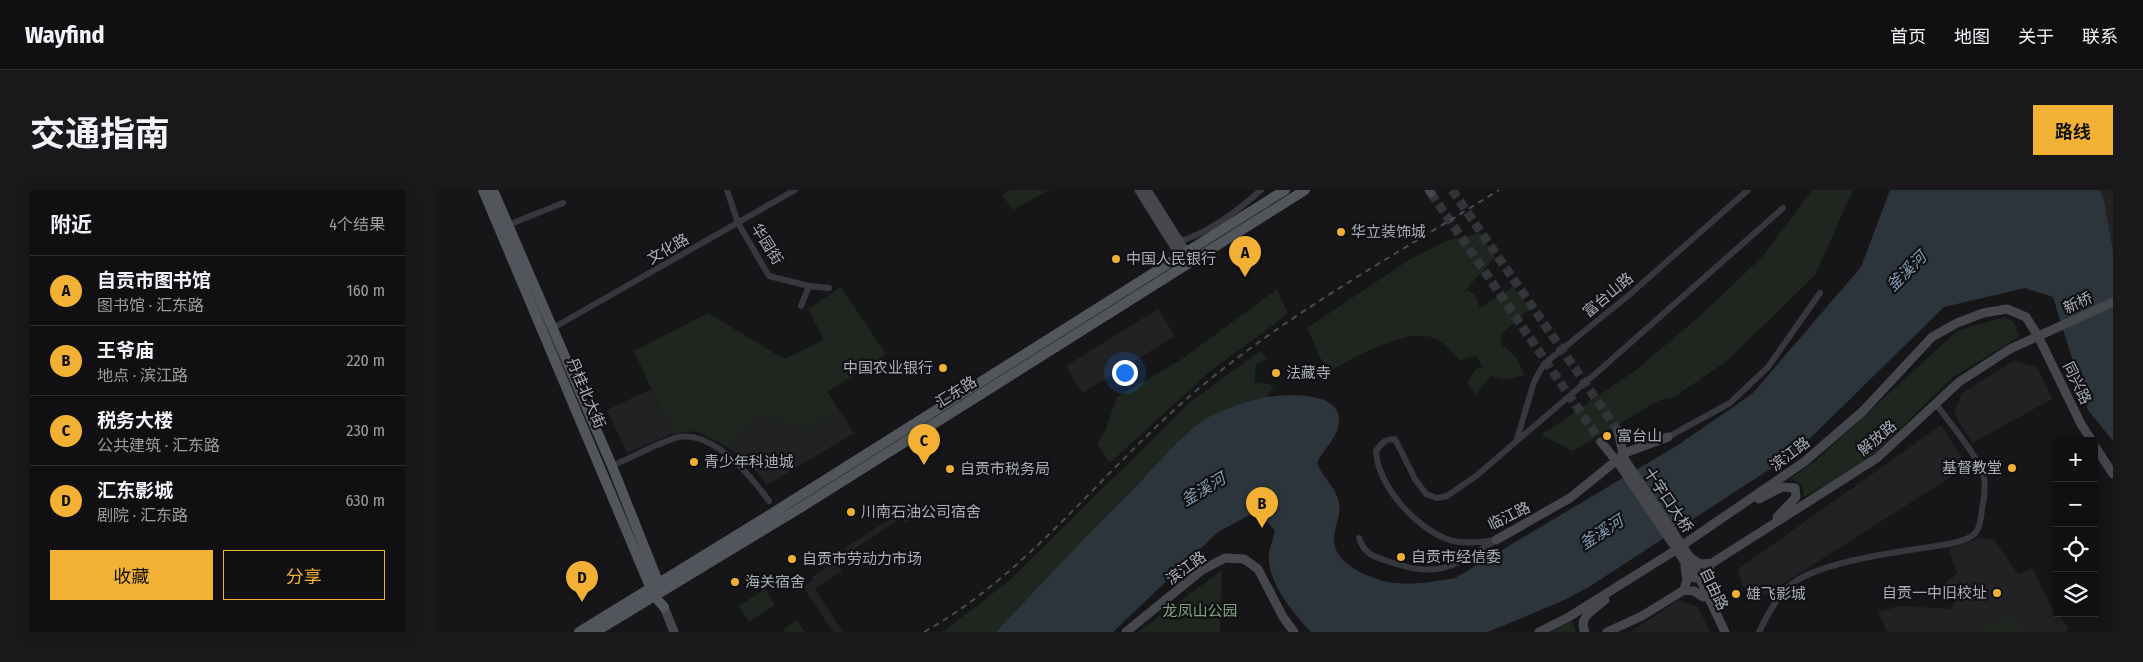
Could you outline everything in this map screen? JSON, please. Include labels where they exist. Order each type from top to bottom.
[{"type":"main road","name":"丹桂北大街","points":[[483,190],[674,632]]},
{"type":"main road","name":"丹桂北大街","points":[[493,190],[612,466],[656,590]]},
{"type":"main road","points":[[1139,190],[1186,259]]},
{"type":"main road","points":[[1147,190],[1176,237],[1186,259]]},
{"type":"main road","name":"汇东路","points":[[579,632],[800,508],[1186,259],[1285,190]]},
{"type":"main road","name":"汇东路","points":[[1186,259],[1305,190]]},
{"type":"main road","name":"新桥","points":[[2054,329],[2113,302]]},
{"type":"main road","name":"滨江路","points":[[1539,632],[1616,588],[1804,462],[1862,412],[1932,337],[1957,323],[1983,313],[2007,309],[2027,317],[2038,336]]},
{"type":"main road","name":"解放路","points":[[1711,563],[1877,458],[1959,382],[2010,349],[2054,329]]},
{"type":"main road","name":"同兴路","points":[[2038,336],[2081,424],[2089,437]]},
{"type":"main road","points":[[1618,431],[1621,460]]},
{"type":"main road","name":"临江路","points":[[1496,540],[1570,498],[1621,460],[1668,437]]},
{"type":"main road","points":[[1601,442],[1621,460]]},
{"type":"main road","points":[[2098,450],[2113,474]]},
{"type":"main road","name":"十字口大桥","points":[[1621,460],[1686,557]]},
{"type":"main road","points":[[1741,506],[1781,487],[1795,488],[1796,497],[1766,528]]},
{"type":"main road","points":[[1607,632],[1642,616],[1684,590],[1704,593],[1704,579],[1711,563],[1700,564],[1686,557],[1687,580],[1684,590]]},
{"type":"main road","name":"自由路","points":[[1686,557],[1725,632]]},
{"type":"main road","name":"滨江路","points":[[1126,632],[1202,570],[1225,558],[1244,558],[1258,569],[1283,618],[1294,632]]},
{"type":"main road","name":"滨江路","points":[[1133,632],[1205,575],[1227,563],[1243,563],[1254,572],[1288,632]]},
{"type":"main road","points":[[1585,632],[1583,623],[1585,617],[1616,588]]},
{"type":"main road","name":"汇东路","points":[[595,632],[656,590]]},
{"type":"main road","name":"自由路","points":[[1704,593],[1719,632]]},
{"type":"street","name":"华园街","points":[[727,190],[738,223],[769,276],[809,286],[829,288]]},
{"type":"street","name":"文化路","points":[[553,328],[795,190]]},
{"type":"street","points":[[1176,237],[1184,240],[1199,233],[1251,200],[1261,190]]},
{"type":"street","name":"富台山路","points":[[1517,440],[1534,382],[1545,364],[1629,295],[1749,190]]},
{"type":"street","points":[[508,226],[563,203]]},
{"type":"street","points":[[1517,440],[1602,368],[1783,208]]},
{"type":"street","points":[[801,306],[809,286]]},
{"type":"street","name":"临江路","points":[[1668,437],[1730,403],[1768,366],[1820,293]]},
{"type":"street","points":[[1759,632],[1774,604],[1789,587],[1812,572],[1832,565],[1954,543],[1969,539],[1977,532],[1984,496],[1984,478],[1979,465],[1936,404]]},
{"type":"street","points":[[612,466],[678,438],[693,437],[735,460],[749,473],[769,501]]},
{"type":"street","name":"临江路","points":[[1496,540],[1481,542],[1453,541],[1427,528],[1407,511],[1394,496],[1377,460],[1376,451],[1387,439],[1395,439],[1415,479],[1427,494],[1437,498],[1447,496],[1476,476],[1517,440]]},
{"type":"street","points":[[1359,538],[1362,547],[1371,556],[1405,568],[1430,571],[1456,565],[1496,540]]},
{"type":"street","points":[[1618,632],[1642,616]]},
{"type":"shaded area","points":[[2100,190],[2113,190],[2113,251],[2104,200]]},
{"type":"shaded area","points":[[1158,309],[1175,336],[1082,393],[1066,366]]},
{"type":"shaded area","points":[[2014,361],[2038,368],[2052,399],[1972,443],[1954,413],[1962,393]]},
{"type":"shaded area","points":[[651,389],[672,434],[627,453],[607,410]]},
{"type":"shaded area","points":[[839,410],[854,433],[767,485],[749,463],[729,448],[760,413],[804,432]]},
{"type":"shaded area","points":[[1941,425],[1968,466],[1753,603],[1741,582],[1738,569]]},
{"type":"shaded area","points":[[920,506],[924,512],[906,523],[902,518],[848,553],[845,548],[887,521],[900,515],[902,517]]},
{"type":"shaded area","name":"自贡一中旧校址","points":[[1981,538],[1994,540],[2018,574],[2032,568],[2053,609],[2053,617],[2060,617],[2069,627],[2066,632],[1887,632],[1878,612],[1901,606],[1951,609],[1955,602],[1944,584],[1957,573],[1949,549]]},
{"type":"shaded area","points":[[836,561],[842,571],[815,589],[843,632],[833,632],[803,587],[813,580],[812,577]]},
{"type":"shaded area","points":[[1679,600],[1698,607],[1710,632],[1630,632]]},
{"type":"green space","points":[[1010,190],[1049,190],[1013,210],[1002,195]]},
{"type":"green space","points":[[1812,190],[1853,190],[1815,275],[1727,361],[1674,397],[1660,400],[1573,451],[1541,435],[1636,370],[1701,315],[1760,259]]},
{"type":"green space","points":[[1480,233],[1495,257],[1462,294],[1468,290],[1475,295],[1480,308],[1513,287],[1530,309],[1500,335],[1502,345],[1516,357],[1524,375],[1506,380],[1491,376],[1475,395],[1467,382],[1476,369],[1483,367],[1476,356],[1460,360],[1449,348],[1436,339],[1424,336],[1411,336],[1381,345],[1327,372],[1307,328],[1409,260],[1449,240]]},
{"type":"green space","points":[[841,287],[886,354],[827,392],[839,410],[804,432],[760,413],[729,448],[697,431],[672,434],[634,351],[708,313],[784,359],[824,340],[808,309]]},
{"type":"green space","points":[[1277,289],[1288,314],[1209,372],[1110,463],[1097,444],[1105,431],[1117,397],[1182,359]]},
{"type":"green space","points":[[2004,317],[2014,322],[2019,337],[1953,377],[1868,460],[1804,497],[1802,485],[1791,478],[1814,462],[1957,331]]},
{"type":"green space","points":[[1260,351],[1267,358],[1256,365],[1254,382],[1274,385],[1267,397],[1241,404],[1204,420],[1108,513],[996,632],[943,632],[1010,580],[1189,403]]},
{"type":"green space","name":"龙凤山公园","points":[[1222,570],[1220,632],[1138,632]]},
{"type":"green space","points":[[765,589],[775,605],[749,622],[739,606]]},
{"type":"green space","points":[[2010,617],[2022,626],[2024,632],[1978,632],[1989,622]]},
{"type":"green space","points":[[797,620],[805,632],[785,632],[783,629]]},
{"type":"green space","points":[[1573,621],[1576,632],[1551,632]]},
{"type":"water","name":"釜溪河","points":[[1890,190],[2100,190],[2104,200],[2113,251],[2113,441],[2088,410],[2053,297],[2025,288],[1944,307],[1796,452],[1589,587],[1560,602],[1488,632],[1311,632],[1296,616],[1276,585],[1269,563],[1269,553],[1275,530],[1257,511],[1218,532],[1113,632],[996,632],[1171,449],[1196,426],[1204,420],[1235,406],[1261,398],[1277,396],[1299,395],[1322,399],[1331,404],[1337,411],[1339,421],[1336,433],[1317,463],[1335,492],[1339,503],[1340,508],[1334,541],[1336,550],[1341,558],[1358,571],[1378,580],[1388,582],[1419,583],[1455,578],[1678,445],[1752,394],[1861,267]]},
{"type":"tunnel","points":[[1452,190],[1618,431]]},
{"type":"tunnel","points":[[1431,193],[1601,442]]},
{"type":"railway","points":[[924,632],[963,608],[999,580],[1066,518],[1163,420],[1232,362],[1307,309],[1499,190]]},
{"type":"place","name":"华立装饰城","points":[[1341,232]]},
{"type":"place","name":"中国人民银行","points":[[1116,259]]},
{"type":"place","name":"自贡市图书馆","points":[[1245,277]]},
{"type":"place","name":"中国农业银行","points":[[943,368]]},
{"type":"place","name":"法藏寺","points":[[1276,373]]},
{"type":"place","name":"富台山","points":[[1607,436]]},
{"type":"place","name":"青少年科迪城","points":[[694,462]]},
{"type":"place","name":"税务大楼","points":[[924,465]]},
{"type":"place","name":"基督教堂","points":[[2012,468]]},
{"type":"place","name":"自贡市税务局","points":[[950,469]]},
{"type":"place","name":"川南石油公司宿舍","points":[[851,512]]},
{"type":"place","name":"王爷庙","points":[[1262,528]]},
{"type":"place","name":"自贡市经信委","points":[[1401,557]]},
{"type":"place","name":"自贡市劳动力市场","points":[[792,559]]},
{"type":"place","name":"海关宿舍","points":[[735,582]]},
{"type":"place","name":"自贡一中旧校址","points":[[1997,593]]},
{"type":"place","name":"雄飞影城","points":[[1736,594]]},
{"type":"place","name":"汇东影城","points":[[582,602]]}]
